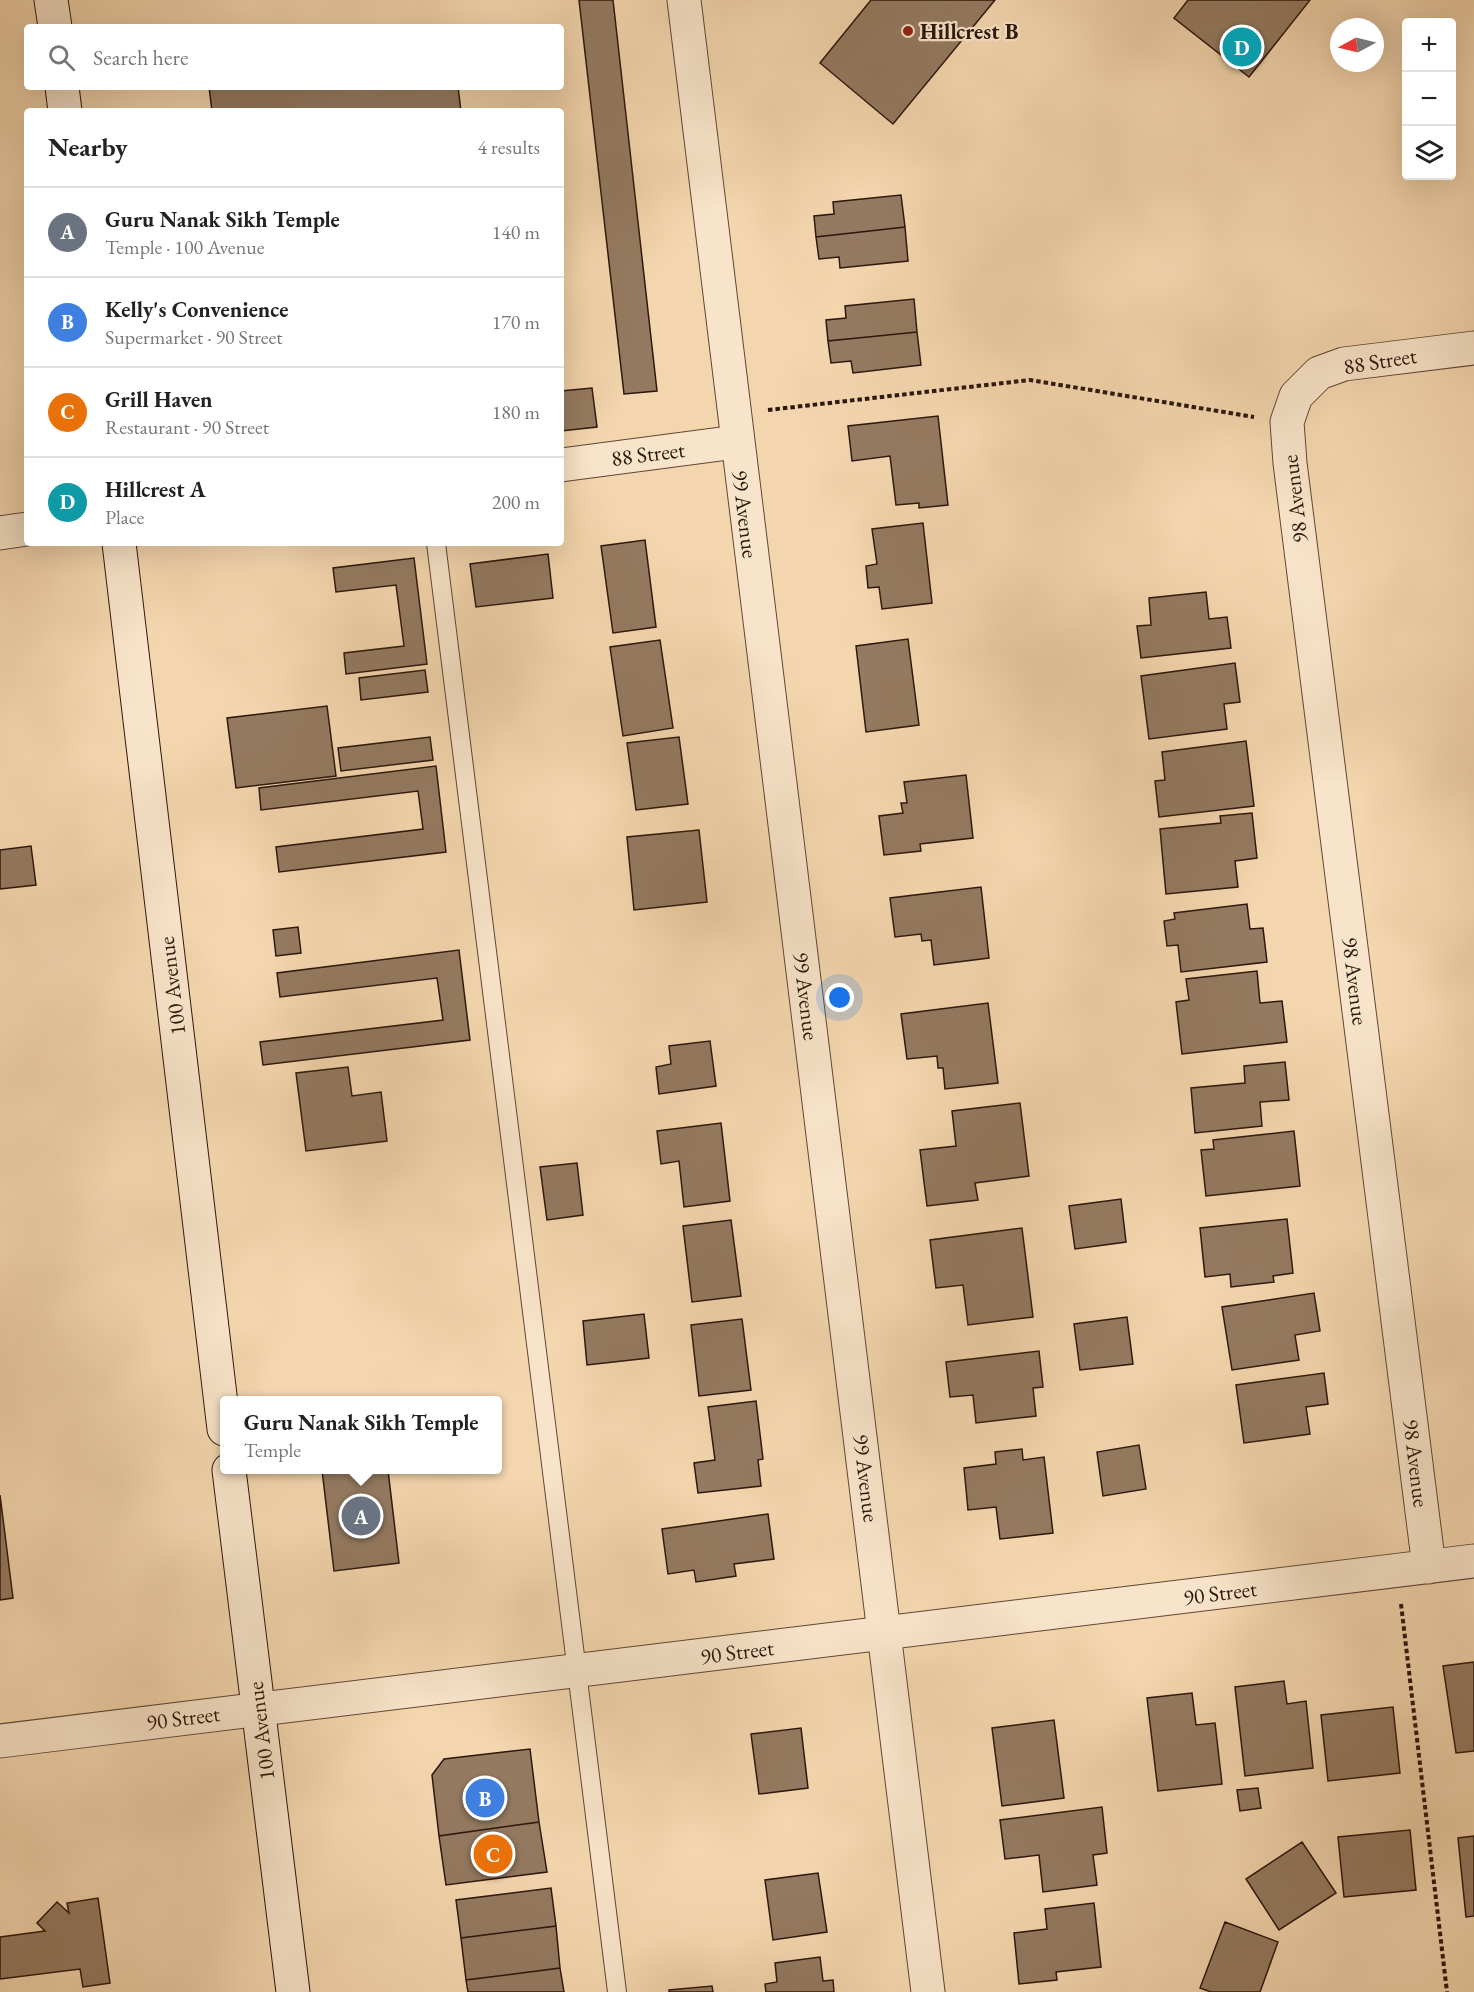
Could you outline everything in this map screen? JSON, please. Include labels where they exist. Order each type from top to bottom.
[{"type":"street","points":[[51,0],[55,24]]},
{"type":"street","name":"99 Avenue","points":[[684,0],[734,428],[886,1635],[928,1992]]},
{"type":"street","points":[[62,90],[65,108]]},
{"type":"street","name":"88 Street","points":[[1292,409],[1318,373],[1344,364],[1474,348]]},
{"type":"street","name":"98 Avenue","points":[[1292,409],[1290,463],[1430,1567]]},
{"type":"street","name":"88 Street","points":[[564,464],[734,428]]},
{"type":"street","points":[[0,533],[24,530]]},
{"type":"street","name":"100 Avenue","points":[[119,546],[221,1396]]},
{"type":"street","name":"100 Avenue","points":[[229,1474],[293,1992]]},
{"type":"street","name":"90 Street","points":[[0,1741],[886,1635],[1474,1561]]},
{"type":"lane","points":[[436,546],[617,1992]]},
{"type":"path","points":[[734,428],[1030,380],[1292,409]]},
{"type":"path","points":[[1397,1571],[1447,1992]]},
{"type":"building","points":[[579,0],[613,0],[657,391],[624,394]]},
{"type":"building","name":"Hillcrest B","points":[[871,0],[995,0],[893,124],[820,63]]},
{"type":"building","points":[[1188,0],[1310,0],[1249,77],[1174,18]]},
{"type":"building","points":[[209,90],[458,90],[461,108],[212,108]]},
{"type":"building","points":[[901,195],[905,227],[816,237],[814,216],[834,214],[833,202]]},
{"type":"building","points":[[905,227],[908,261],[840,268],[839,257],[819,259],[816,237]]},
{"type":"building","points":[[914,299],[917,332],[828,341],[826,320],[846,318],[845,306]]},
{"type":"building","points":[[917,332],[921,365],[853,373],[851,361],[831,363],[828,341]]},
{"type":"building","points":[[592,388],[597,427],[564,431],[564,391]]},
{"type":"building","points":[[938,416],[948,505],[919,508],[919,503],[896,505],[890,456],[852,461],[848,426]]},
{"type":"building","points":[[923,523],[932,603],[882,609],[879,587],[868,588],[866,566],[877,564],[872,529]]},
{"type":"building","points":[[645,540],[656,627],[613,633],[601,546]]},
{"type":"building","points":[[548,554],[553,598],[476,607],[470,564]]},
{"type":"building","points":[[414,558],[427,664],[346,674],[344,653],[404,646],[396,585],[336,592],[333,568]]},
{"type":"building","points":[[1206,592],[1209,619],[1227,617],[1231,648],[1141,658],[1137,626],[1151,625],[1149,598]]},
{"type":"building","points":[[908,639],[919,725],[866,732],[856,646]]},
{"type":"building","points":[[660,640],[673,728],[623,736],[610,647]]},
{"type":"building","points":[[1235,663],[1240,702],[1224,704],[1227,729],[1149,739],[1141,676]]},
{"type":"building","points":[[425,670],[428,692],[361,700],[359,678]]},
{"type":"building","points":[[327,706],[336,776],[236,788],[227,718]]},
{"type":"building","points":[[430,737],[433,760],[341,771],[338,748]]},
{"type":"building","points":[[679,737],[688,804],[636,810],[627,743]]},
{"type":"building","points":[[1246,741],[1254,806],[1159,817],[1155,781],[1165,780],[1162,752]]},
{"type":"building","points":[[436,766],[446,852],[279,872],[276,847],[423,829],[418,791],[261,810],[259,788]]},
{"type":"building","points":[[966,775],[973,838],[920,844],[921,851],[884,855],[879,816],[903,813],[901,803],[907,803],[904,782]]},
{"type":"building","points":[[1252,813],[1257,858],[1235,861],[1238,887],[1166,894],[1160,829],[1221,823],[1220,816]]},
{"type":"building","points":[[699,830],[707,902],[634,910],[627,837]]},
{"type":"building","points":[[31,846],[36,885],[0,889],[0,850]]},
{"type":"building","points":[[981,887],[989,958],[934,965],[931,940],[922,941],[921,934],[895,937],[890,898]]},
{"type":"building","points":[[1247,904],[1250,929],[1263,928],[1267,962],[1181,972],[1178,945],[1167,946],[1164,921],[1175,919],[1174,913]]},
{"type":"building","points":[[298,927],[301,953],[276,956],[273,930]]},
{"type":"building","points":[[459,950],[470,1040],[263,1065],[260,1042],[443,1020],[437,978],[280,997],[277,973]]},
{"type":"building","points":[[1257,971],[1260,1003],[1282,1001],[1287,1042],[1182,1054],[1176,1002],[1189,1000],[1186,979]]},
{"type":"building","points":[[988,1003],[998,1083],[945,1089],[943,1068],[938,1068],[937,1056],[907,1059],[901,1014]]},
{"type":"building","points":[[710,1041],[716,1086],[659,1094],[656,1067],[671,1064],[669,1046]]},
{"type":"building","points":[[1285,1062],[1289,1100],[1260,1102],[1262,1126],[1195,1133],[1191,1088],[1245,1083],[1244,1066]]},
{"type":"building","points":[[348,1067],[352,1096],[381,1092],[387,1141],[306,1151],[296,1073]]},
{"type":"building","points":[[1020,1103],[1029,1176],[975,1183],[978,1200],[927,1206],[920,1150],[956,1146],[952,1111]]},
{"type":"building","points":[[721,1123],[730,1201],[684,1207],[679,1161],[661,1164],[657,1131]]},
{"type":"building","points":[[1294,1131],[1300,1186],[1206,1196],[1201,1150],[1214,1149],[1213,1140]]},
{"type":"building","points":[[577,1163],[583,1215],[547,1220],[540,1167]]},
{"type":"building","points":[[1121,1199],[1126,1242],[1075,1249],[1069,1206]]},
{"type":"building","points":[[1287,1219],[1293,1273],[1273,1276],[1274,1282],[1231,1287],[1230,1274],[1205,1277],[1200,1228]]},
{"type":"building","points":[[731,1220],[741,1296],[692,1302],[683,1226]]},
{"type":"building","points":[[1022,1228],[1033,1317],[968,1325],[963,1285],[936,1288],[930,1240]]},
{"type":"building","points":[[1314,1293],[1320,1331],[1295,1335],[1299,1360],[1232,1370],[1222,1307]]},
{"type":"building","points":[[644,1314],[649,1358],[587,1365],[583,1321]]},
{"type":"building","points":[[1127,1317],[1133,1364],[1080,1370],[1074,1324]]},
{"type":"building","points":[[742,1319],[751,1390],[699,1396],[691,1325]]},
{"type":"building","points":[[1039,1351],[1043,1387],[1033,1388],[1036,1416],[976,1423],[973,1395],[950,1397],[946,1362]]},
{"type":"building","points":[[1324,1373],[1328,1404],[1306,1407],[1310,1434],[1244,1443],[1236,1385]]},
{"type":"building","points":[[756,1401],[763,1459],[758,1460],[761,1486],[698,1493],[694,1463],[715,1460],[708,1407]]},
{"type":"building","points":[[1139,1445],[1146,1489],[1103,1496],[1097,1452]]},
{"type":"building","points":[[1022,1449],[1023,1460],[1044,1457],[1053,1533],[1000,1539],[996,1507],[968,1510],[964,1468],[996,1464],[995,1452]]},
{"type":"building","points":[[322,1474],[388,1474],[399,1563],[334,1571]]},
{"type":"building","points":[[0,1495],[13,1598],[0,1600]]},
{"type":"building","points":[[768,1514],[774,1559],[734,1564],[736,1576],[696,1582],[694,1570],[668,1574],[662,1529]]},
{"type":"building","points":[[1474,1662],[1474,1751],[1456,1753],[1443,1666]]},
{"type":"building","points":[[1284,1681],[1287,1704],[1306,1701],[1313,1768],[1245,1776],[1235,1687]]},
{"type":"building","points":[[1192,1693],[1196,1725],[1215,1723],[1222,1784],[1158,1791],[1147,1698]]},
{"type":"building","points":[[1393,1707],[1400,1773],[1328,1781],[1321,1715]]},
{"type":"building","points":[[1054,1720],[1064,1798],[1002,1806],[992,1728]]},
{"type":"building","points":[[801,1728],[808,1788],[759,1794],[751,1734]]},
{"type":"building","points":[[530,1749],[539,1822],[439,1836],[432,1775],[444,1759]]},
{"type":"building","points":[[1258,1788],[1261,1808],[1240,1811],[1237,1790]]},
{"type":"building","points":[[1102,1807],[1107,1853],[1093,1855],[1097,1885],[1043,1892],[1039,1855],[1005,1859],[1000,1820]]},
{"type":"building","points":[[539,1822],[547,1872],[446,1885],[439,1836]]},
{"type":"building","points":[[1410,1830],[1416,1890],[1344,1897],[1338,1837]]},
{"type":"building","points":[[1474,1836],[1474,1916],[1466,1917],[1458,1838]]},
{"type":"building","points":[[1302,1842],[1336,1893],[1279,1930],[1246,1879]]},
{"type":"building","points":[[818,1873],[827,1932],[773,1940],[765,1880]]},
{"type":"building","points":[[551,1888],[556,1926],[461,1938],[456,1900]]},
{"type":"building","points":[[98,1898],[110,1983],[83,1987],[80,1969],[0,1979],[0,1937],[45,1931],[37,1923],[57,1902],[69,1913],[67,1903]]},
{"type":"building","points":[[1094,1903],[1101,1967],[1056,1972],[1057,1980],[1019,1984],[1014,1933],[1047,1929],[1045,1909]]},
{"type":"building","points":[[1225,1922],[1278,1942],[1260,1992],[1211,1992],[1200,1988]]},
{"type":"building","points":[[556,1926],[560,1968],[466,1980],[461,1938]]},
{"type":"building","points":[[820,1957],[823,1981],[833,1980],[834,1992],[766,1992],[765,1984],[777,1982],[775,1963]]},
{"type":"building","points":[[560,1968],[564,1992],[468,1992],[466,1980]]},
{"type":"building","points":[[712,1986],[713,1992],[669,1992],[669,1990]]},
{"type":"place","name":"Hillcrest B","points":[[908,31]]},
{"type":"place","name":"Hillcrest A","points":[[1242,47]]},
{"type":"place","name":"Guru Nanak Sikh Temple","points":[[361,1516]]},
{"type":"place","name":"Kelly's Convenience","points":[[485,1798]]},
{"type":"place","name":"Grill Haven","points":[[493,1854]]}]
